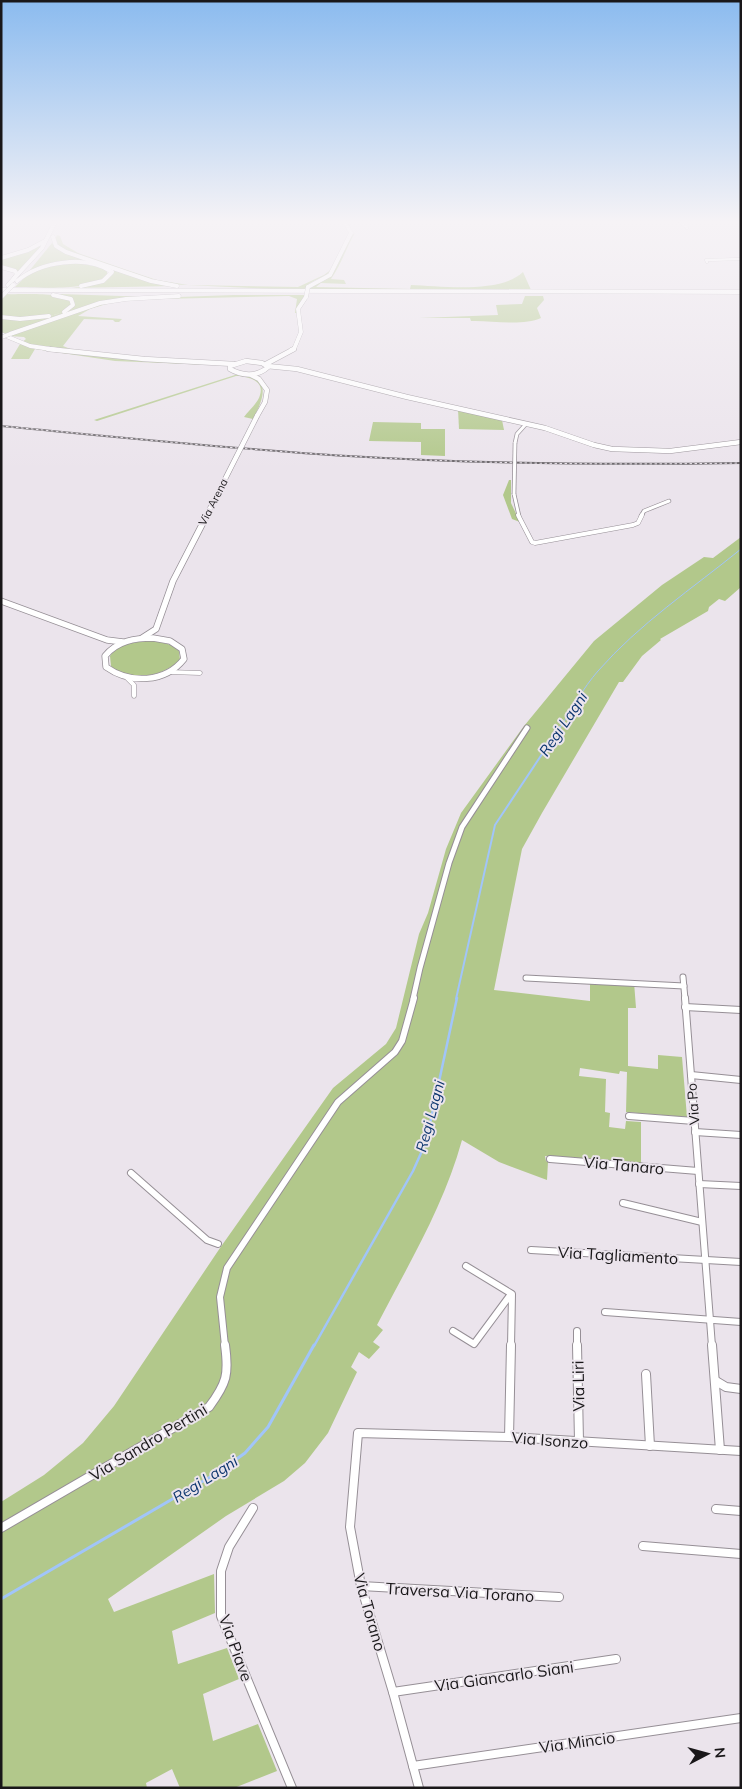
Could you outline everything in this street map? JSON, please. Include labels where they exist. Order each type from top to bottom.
[{"type":"highway","points":[[1,318],[47,317],[61,313],[73,303]]},
{"type":"highway","points":[[2,336],[99,303]]},
{"type":"street","points":[[2,336],[30,346],[53,350],[213,364],[234,364],[246,361],[260,362],[288,354],[294,349],[301,332],[298,309],[301,303]]},
{"type":"street","points":[[246,374],[261,372],[271,360]]},
{"type":"street","points":[[260,362],[267,366],[304,370],[406,398],[526,424],[594,445],[629,451],[670,451],[741,442]]},
{"type":"street","points":[[213,364],[259,379]]},
{"type":"street","points":[[230,368],[234,364]]},
{"type":"street","name":"Via Arena","points":[[156,629],[173,582],[267,395],[265,386],[259,379],[261,372]]},
{"type":"street","points":[[526,424],[518,434],[515,443],[514,494],[517,512],[532,542],[633,526],[638,523],[644,511],[669,501]]},
{"type":"street","points":[[1,601],[107,640],[112,643],[112,649]]},
{"type":"street","points":[[140,639],[156,629],[165,640]]},
{"type":"street","points":[[169,672],[182,662],[184,655],[179,646],[165,640],[140,639],[126,642],[112,649],[105,656],[106,667],[114,673],[126,677],[151,677],[169,672],[200,673]]},
{"type":"street","points":[[107,640],[126,642]]},
{"type":"street","points":[[126,677],[134,685],[134,696]]},
{"type":"street","name":"Via Sandro Pertini","points":[[1,1528],[209,1407],[219,1395],[226,1382],[228,1366],[220,1311],[221,1282],[234,1256],[338,1102],[394,1052],[402,1041],[446,872],[462,827],[527,728]]},
{"type":"street","name":"Via Po","points":[[683,977],[720,1450]]},
{"type":"street","points":[[526,978],[684,986]]},
{"type":"street","points":[[685,1007],[741,1010]]},
{"type":"street","points":[[691,1075],[741,1080]]},
{"type":"street","points":[[629,1116],[694,1121]]},
{"type":"street","points":[[695,1132],[741,1135]]},
{"type":"street","name":"Via Tanaro","points":[[550,1159],[698,1171]]},
{"type":"street","points":[[131,1173],[208,1240],[218,1244]]},
{"type":"street","points":[[699,1184],[741,1186]]},
{"type":"street","points":[[623,1203],[702,1222]]},
{"type":"street","name":"Via Tagliamento","points":[[531,1250],[741,1262]]},
{"type":"street","points":[[466,1266],[512,1294]]},
{"type":"street","points":[[453,1331],[474,1344],[512,1294]]},
{"type":"street","points":[[508,1437],[512,1294]]},
{"type":"street","points":[[605,1312],[741,1322]]},
{"type":"street","name":"Via Liri","points":[[576,1331],[578,1441]]},
{"type":"street","points":[[646,1374],[650,1446]]},
{"type":"street","points":[[716,1381],[726,1387],[741,1389]]},
{"type":"street","name":"Via Isonzo","points":[[358,1432],[508,1437],[741,1451]]},
{"type":"street","name":"Via Torano","points":[[358,1432],[350,1527],[361,1586],[393,1692],[419,1788]]},
{"type":"street","name":"Via Piave","points":[[253,1508],[229,1547],[221,1571],[221,1616],[292,1788]]},
{"type":"street","points":[[716,1510],[741,1511]]},
{"type":"street","points":[[643,1546],[741,1554]]},
{"type":"street","name":"Traversa Via Torano","points":[[361,1586],[559,1597]]},
{"type":"street","name":"Via Giancarlo Siani","points":[[393,1692],[616,1659]]},
{"type":"street","name":"Via Mincio","points":[[413,1766],[741,1718]]},
{"type":"green space","points":[[1,303],[70,303],[61,313],[41,317],[1,316]]},
{"type":"green space","points":[[101,303],[6,335],[1,333],[1,318],[40,318],[58,314],[75,304]]},
{"type":"green space","points":[[108,303],[90,309],[78,316],[122,319],[119,322],[115,322],[113,320],[84,319],[63,346],[73,350],[186,361],[36,347],[22,342],[26,339],[24,337],[8,336],[97,304]]},
{"type":"green space","points":[[296,303],[301,303],[297,313],[295,313]]},
{"type":"green space","points":[[541,303],[537,308],[541,318],[526,322],[509,323],[471,321],[470,318],[419,318],[498,315],[496,305]]},
{"type":"green space","points":[[20,344],[35,348],[211,365],[115,361],[35,349],[29,359],[11,359]]},
{"type":"green space","points":[[235,375],[255,378],[260,382],[263,394],[253,419],[244,417],[259,398],[260,386],[254,380],[236,376],[97,421],[94,420]]},
{"type":"green space","points":[[458,409],[502,420],[504,430],[459,429]]},
{"type":"green space","points":[[373,422],[421,423],[421,429],[445,429],[445,456],[421,455],[421,442],[369,441]]},
{"type":"green space","points":[[509,480],[511,480],[511,503],[520,522],[512,519],[503,495]]},
{"type":"green space","points":[[741,537],[741,587],[725,601],[719,599],[709,607],[708,611],[660,639],[642,656],[623,682],[619,682],[522,849],[494,990],[590,1001],[590,979],[634,982],[636,1008],[628,1008],[628,1066],[658,1069],[658,1055],[682,1057],[687,1117],[626,1112],[627,1072],[620,1071],[619,1074],[580,1068],[579,1076],[606,1079],[605,1112],[610,1113],[609,1127],[625,1129],[626,1121],[641,1122],[641,1164],[545,1156],[548,1162],[547,1180],[499,1162],[462,1140],[435,1212],[377,1325],[383,1330],[373,1342],[380,1347],[369,1359],[359,1352],[351,1367],[357,1372],[328,1433],[305,1463],[284,1481],[226,1516],[108,1599],[114,1612],[214,1574],[215,1613],[172,1631],[178,1664],[227,1648],[239,1679],[203,1694],[213,1741],[258,1724],[277,1771],[234,1788],[180,1788],[172,1769],[146,1783],[147,1788],[1,1788],[1,1502],[44,1475],[83,1443],[114,1406],[220,1248],[333,1088],[386,1044],[396,1028],[419,934],[428,913],[446,849],[461,813],[524,726],[594,641],[662,585],[704,557],[713,558]]},
{"type":"green space","points":[[154,640],[171,645],[179,651],[180,660],[165,670],[146,676],[127,675],[118,672],[111,666],[110,656],[114,651],[124,645]]},
{"type":"waterway","name":"Regi Lagni","points":[[560,728],[587,684],[614,654],[667,607],[741,549]]},
{"type":"waterway","name":"Regi Lagni","points":[[456,999],[495,825],[560,727]]},
{"type":"waterway","name":"Regi Lagni","points":[[314,1346],[413,1171],[426,1142],[457,998]]},
{"type":"waterway","name":"Regi Lagni","points":[[1,1599],[217,1473],[245,1453],[268,1427],[314,1345]]},
{"type":"railway","points":[[1,426],[218,446],[397,459],[544,463],[741,463]]}]
